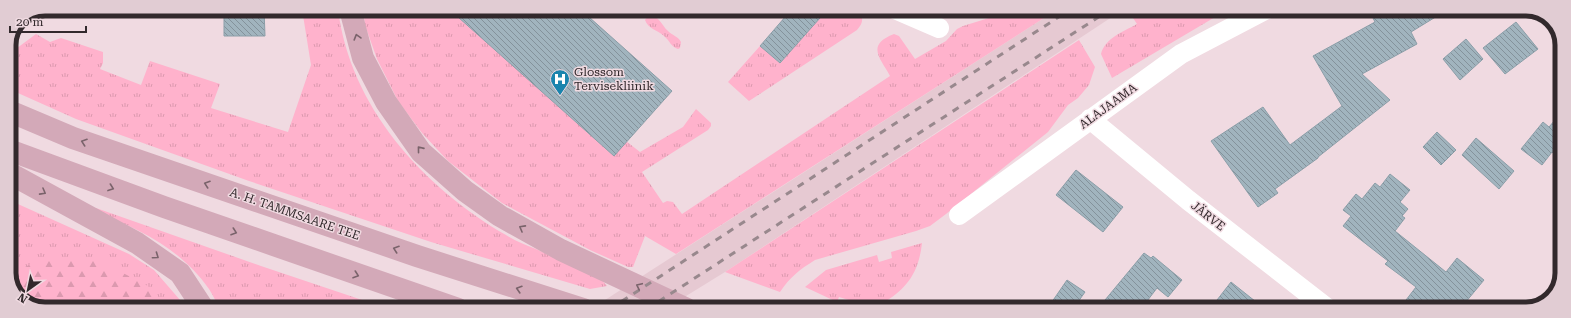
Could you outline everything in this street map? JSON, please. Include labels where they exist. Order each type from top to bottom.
[{"type":"main road","points":[[352,16],[363,58],[386,102],[422,152],[465,191],[500,216],[562,250],[672,302]]},
{"type":"main road","name":"A. H. TAMMSAARE TEE","points":[[16,114],[73,138],[409,254],[561,302]]},
{"type":"main road","points":[[16,153],[179,213],[440,302]]},
{"type":"main road","points":[[16,177],[137,242],[180,273],[199,302]]},
{"type":"street","points":[[911,16],[939,28]]},
{"type":"street","name":"ALAJAAMA","points":[[959,215],[1182,54],[1254,16]]},
{"type":"street","name":"JÄRVE","points":[[1090,119],[1188,200],[1319,302]]},
{"type":"shaded area","points":[[1047,16],[1113,16],[725,272],[676,302],[602,302]]},
{"type":"green space","points":[[303,16],[339,16],[345,45],[358,79],[375,111],[395,141],[420,168],[446,193],[475,216],[521,243],[600,278],[607,286],[590,289],[431,242],[249,181],[76,119],[16,92],[16,49],[36,34],[50,42],[61,38],[103,52],[103,63],[100,69],[141,85],[150,61],[220,84],[211,108],[288,132],[311,65]]},
{"type":"green space","points":[[364,16],[457,16],[614,156],[626,141],[640,152],[683,127],[696,109],[711,123],[708,130],[642,172],[663,203],[667,201],[673,202],[682,214],[890,76],[878,53],[880,43],[885,38],[894,34],[899,36],[915,59],[946,41],[957,29],[963,26],[995,16],[1047,16],[676,254],[645,236],[633,267],[628,267],[590,250],[502,203],[448,161],[422,133],[398,101],[377,59],[365,25]]},
{"type":"green space","points":[[648,16],[656,17],[668,31],[678,38],[681,42],[680,48],[678,49],[674,47],[662,34],[648,25],[645,20]]},
{"type":"green space","points":[[818,16],[862,16],[862,22],[857,30],[749,101],[728,82],[760,46],[780,63],[820,18]]},
{"type":"green space","points":[[1136,16],[1217,16],[1112,78],[1101,54],[1103,48],[1115,36],[1137,24],[1133,18]]},
{"type":"green space","points":[[1079,40],[1095,67],[1089,85],[1078,98],[1068,105],[1048,132],[930,226],[815,260],[795,274],[780,292],[725,272]]},
{"type":"green space","points":[[16,203],[129,254],[154,270],[182,302],[45,302],[34,300],[26,295],[20,288],[16,275]]},
{"type":"green space","points":[[96,208],[368,302],[216,302],[209,289],[186,262],[143,233],[95,212]]},
{"type":"green space","points":[[922,243],[921,253],[912,277],[901,290],[884,302],[852,302],[839,297],[837,302],[805,287],[826,270],[877,255],[879,262],[892,258],[891,252]]},
{"type":"green space","points":[[96,259],[148,286],[155,302],[45,302],[34,300],[26,295],[20,288],[16,272],[37,261]]},
{"type":"building","points":[[224,16],[264,16],[265,36],[224,36]]},
{"type":"building","points":[[457,16],[588,16],[672,91],[614,156]]},
{"type":"building","points":[[786,16],[822,16],[780,63],[760,46]]},
{"type":"building","points":[[1372,16],[1437,16],[1411,32],[1417,44],[1362,74],[1390,100],[1318,158],[1275,189],[1278,193],[1258,207],[1211,141],[1263,107],[1290,145],[1342,106],[1313,56],[1375,22]]},
{"type":"building","points":[[1516,22],[1538,49],[1505,74],[1483,48]]},
{"type":"building","points":[[1466,39],[1483,59],[1460,80],[1443,59]]},
{"type":"building","points":[[1555,120],[1555,154],[1552,152],[1542,165],[1521,149],[1543,122],[1549,127]]},
{"type":"building","points":[[1437,132],[1456,150],[1441,165],[1423,147]]},
{"type":"building","points":[[1476,138],[1514,171],[1499,189],[1462,155]]},
{"type":"building","points":[[1076,170],[1123,207],[1103,232],[1056,195]]},
{"type":"building","points":[[1390,174],[1410,190],[1400,202],[1408,209],[1402,216],[1405,218],[1395,231],[1446,272],[1457,258],[1484,280],[1466,302],[1408,302],[1406,300],[1416,287],[1385,264],[1388,261],[1343,226],[1351,216],[1343,210],[1356,194],[1362,199],[1375,183],[1380,187]]},
{"type":"building","points":[[1144,253],[1151,258],[1153,256],[1182,280],[1168,297],[1157,288],[1146,302],[1108,302],[1105,300]]},
{"type":"building","points":[[1067,280],[1085,292],[1078,302],[1052,302]]},
{"type":"building","points":[[1231,282],[1256,302],[1215,302]]},
{"type":"railway","points":[[621,302],[1060,16]]},
{"type":"railway","points":[[658,302],[1100,16]]},
{"type":"place","name":"Glossom Tervisekliinik","points":[[560,96]]}]
